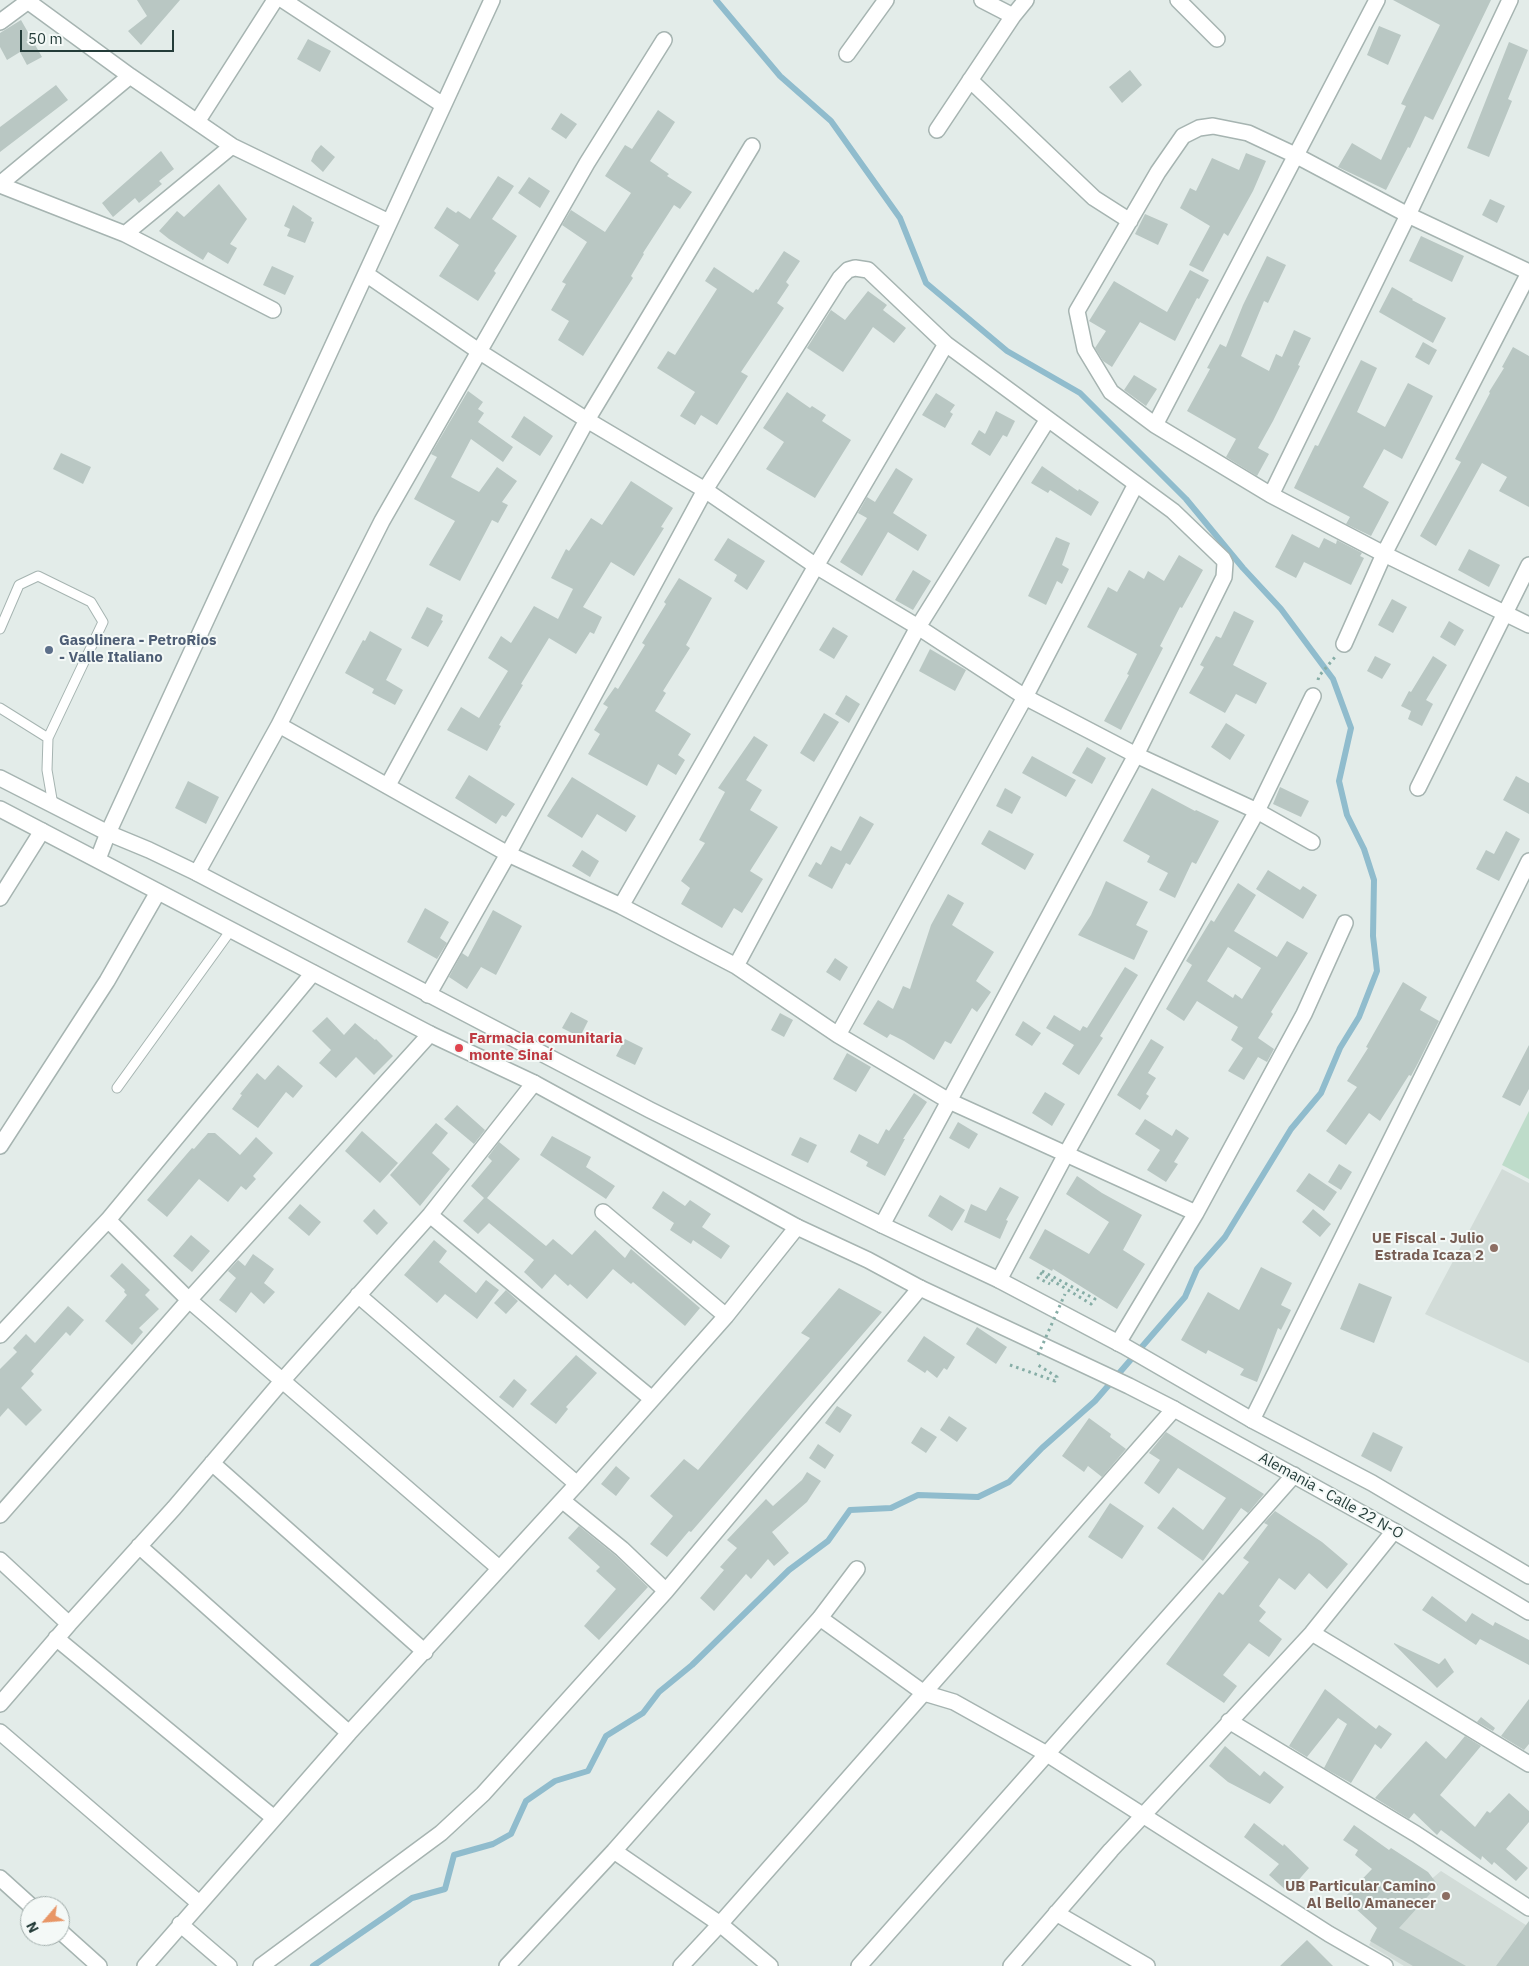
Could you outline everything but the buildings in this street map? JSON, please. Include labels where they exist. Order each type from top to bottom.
[{"type":"street","points":[[197,122],[275,0]]},
{"type":"street","points":[[283,0],[444,105]]},
{"type":"street","points":[[847,54],[886,0]]},
{"type":"street","points":[[982,0],[1013,16]]},
{"type":"street","points":[[938,130],[1013,16],[1026,0]]},
{"type":"street","points":[[1178,0],[1217,39]]},
{"type":"street","points":[[1155,425],[1377,0]]},
{"type":"street","points":[[1271,495],[1408,215],[1510,0]]},
{"type":"street","points":[[0,22],[27,1],[130,76],[232,146],[389,222]]},
{"type":"street","points":[[98,860],[108,833],[444,105],[487,2]]},
{"type":"street","points":[[197,873],[279,725],[382,521],[587,163],[664,40]]},
{"type":"street","points":[[130,76],[0,185],[125,234],[273,310]]},
{"type":"street","points":[[970,80],[1094,198],[1130,221]]},
{"type":"street","points":[[1340,649],[1384,554],[1529,272],[1408,215],[1295,155],[1248,133],[1213,126],[1199,128],[1183,136],[1158,172],[1077,311],[1085,349],[1110,392],[1155,425],[1271,495],[1384,554],[1506,612],[1529,625]]},
{"type":"street","points":[[125,234],[232,146]]},
{"type":"street","points":[[388,785],[587,420],[752,146]]},
{"type":"street","points":[[428,995],[508,854],[705,490],[840,278],[848,270],[856,268],[868,270],[946,344],[1172,511],[1223,559],[1225,570],[1224,576],[1136,755],[882,1225]]},
{"type":"street","points":[[366,274],[480,352],[587,420],[705,490],[816,566],[918,628],[1025,697],[1136,755],[1257,811],[1312,842]]},
{"type":"street","points":[[621,906],[946,344]]},
{"type":"street","points":[[736,966],[918,628],[1048,419]]},
{"type":"street","points":[[838,1035],[1025,697],[1136,484]]},
{"type":"street","points":[[1418,788],[1529,565]]},
{"type":"street","points":[[999,1280],[1066,1154],[1257,811],[1313,696]]},
{"type":"street","points":[[279,725],[508,854],[621,906],[736,966],[838,1035],[949,1101],[1196,1213]]},
{"type":"street","name":"Alemania - Calle 22 N-O","points":[[0,778],[108,833],[197,873],[650,1110],[882,1225],[999,1280],[1121,1345],[1252,1420],[1372,1483],[1529,1576]]},
{"type":"street","name":"Alemania - Calle 22 N-O","points":[[0,809],[430,1034],[534,1083],[797,1227],[1174,1409],[1394,1531],[1529,1612]]},
{"type":"street","points":[[0,898],[42,831]]},
{"type":"street","points":[[1252,1420],[1529,861]]},
{"type":"street","points":[[0,1146],[107,981],[158,892]]},
{"type":"street","points":[[1121,1345],[1196,1213],[1304,1014],[1345,923]]},
{"type":"street","points":[[1,1332],[108,1220],[313,973]]},
{"type":"street","points":[[0,1515],[189,1300],[430,1034]]},
{"type":"street","points":[[0,1704],[56,1638],[140,1546],[282,1380],[430,1215],[534,1083]]},
{"type":"street","points":[[603,1212],[726,1316]]},
{"type":"street","points":[[430,1215],[652,1399]]},
{"type":"street","points":[[108,1220],[189,1300],[499,1568]]},
{"type":"street","points":[[145,1966],[350,1733],[499,1568],[528,1540],[563,1501],[726,1316],[797,1227]]},
{"type":"street","points":[[261,1966],[441,1833],[483,1794],[666,1591],[920,1288]]},
{"type":"street","points":[[358,1295],[577,1484]]},
{"type":"street","points":[[680,1966],[720,1924],[1174,1409]]},
{"type":"street","points":[[212,1463],[425,1652]]},
{"type":"street","points":[[859,1966],[1294,1475]]},
{"type":"street","points":[[563,1501],[622,1549],[666,1591]]},
{"type":"street","points":[[1011,1966],[1142,1816],[1312,1633],[1394,1531]]},
{"type":"street","points":[[140,1546],[350,1733]]},
{"type":"street","points":[[0,1560],[69,1624]]},
{"type":"street","points":[[507,1966],[614,1851],[820,1618],[857,1569]]},
{"type":"street","points":[[820,1618],[924,1693],[954,1702],[1047,1754],[1329,1934],[1385,1966]]},
{"type":"street","points":[[1312,1633],[1529,1764]]},
{"type":"street","points":[[56,1638],[274,1818]]},
{"type":"street","points":[[1229,1721],[1416,1834],[1529,1908]]},
{"type":"street","points":[[0,1732],[199,1903]]},
{"type":"street","points":[[614,1851],[720,1924],[770,1966]]},
{"type":"street","points":[[0,1878],[20,1896]]},
{"type":"street","points":[[1056,1914],[1147,1966]]},
{"type":"street","points":[[180,1924],[229,1966]]},
{"type":"street","points":[[70,1940],[99,1966]]},
{"type":"lane","points":[[0,628],[19,585],[38,576],[91,602],[103,622],[48,738],[47,770],[53,805]]},
{"type":"lane","points":[[0,708],[48,738]]},
{"type":"lane","points":[[116,1088],[231,930]]},
{"type":"path","points":[[1319,676],[1340,649]]},
{"type":"path","points":[[1031,1351],[1038,1355],[1065,1294],[1038,1278],[1040,1273],[1091,1304],[1095,1299],[1042,1271]]},
{"type":"path","points":[[1010,1365],[1055,1381],[1057,1377],[1032,1361]]},
{"type":"shaded area","name":"UE Fiscal - Julio Estrada Icaza 2","points":[[1502,1169],[1529,1183],[1529,1363],[1425,1314]]},
{"type":"shaded area","name":"UB Particular Camino Al Bello Amanecer","points":[[1441,1871],[1529,1927],[1529,1966],[1404,1966],[1369,1945],[1383,1920]]},
{"type":"green space","points":[[1529,1111],[1529,1179],[1502,1165]]},
{"type":"waterway","points":[[313,1966],[412,1898],[445,1889],[454,1855],[493,1844],[511,1834],[526,1801],[555,1781],[588,1771],[606,1736],[643,1713],[659,1692],[692,1665],[789,1570],[828,1541],[850,1510],[891,1508],[918,1495],[978,1497],[1009,1482],[1042,1448],[1095,1401],[1185,1297],[1197,1269],[1225,1237],[1291,1129],[1321,1093],[1340,1048],[1359,1017],[1377,971],[1373,936],[1374,880],[1364,849],[1347,815],[1339,781],[1351,728],[1333,679],[1281,609],[1243,568],[1186,499],[1080,393],[1007,351],[926,283],[900,218],[831,121],[780,76],[716,0]]},
{"type":"place","name":"Gasolinera - PetroRios - Valle Italiano","points":[[49,650]]},
{"type":"place","name":"Farmacia comunitaria monte Sinaí","points":[[459,1048]]},
{"type":"place","name":"UE Fiscal - Julio Estrada Icaza 2","points":[[1494,1248]]},
{"type":"place","name":"UB Particular Camino Al Bello Amanecer","points":[[1446,1896]]}]
